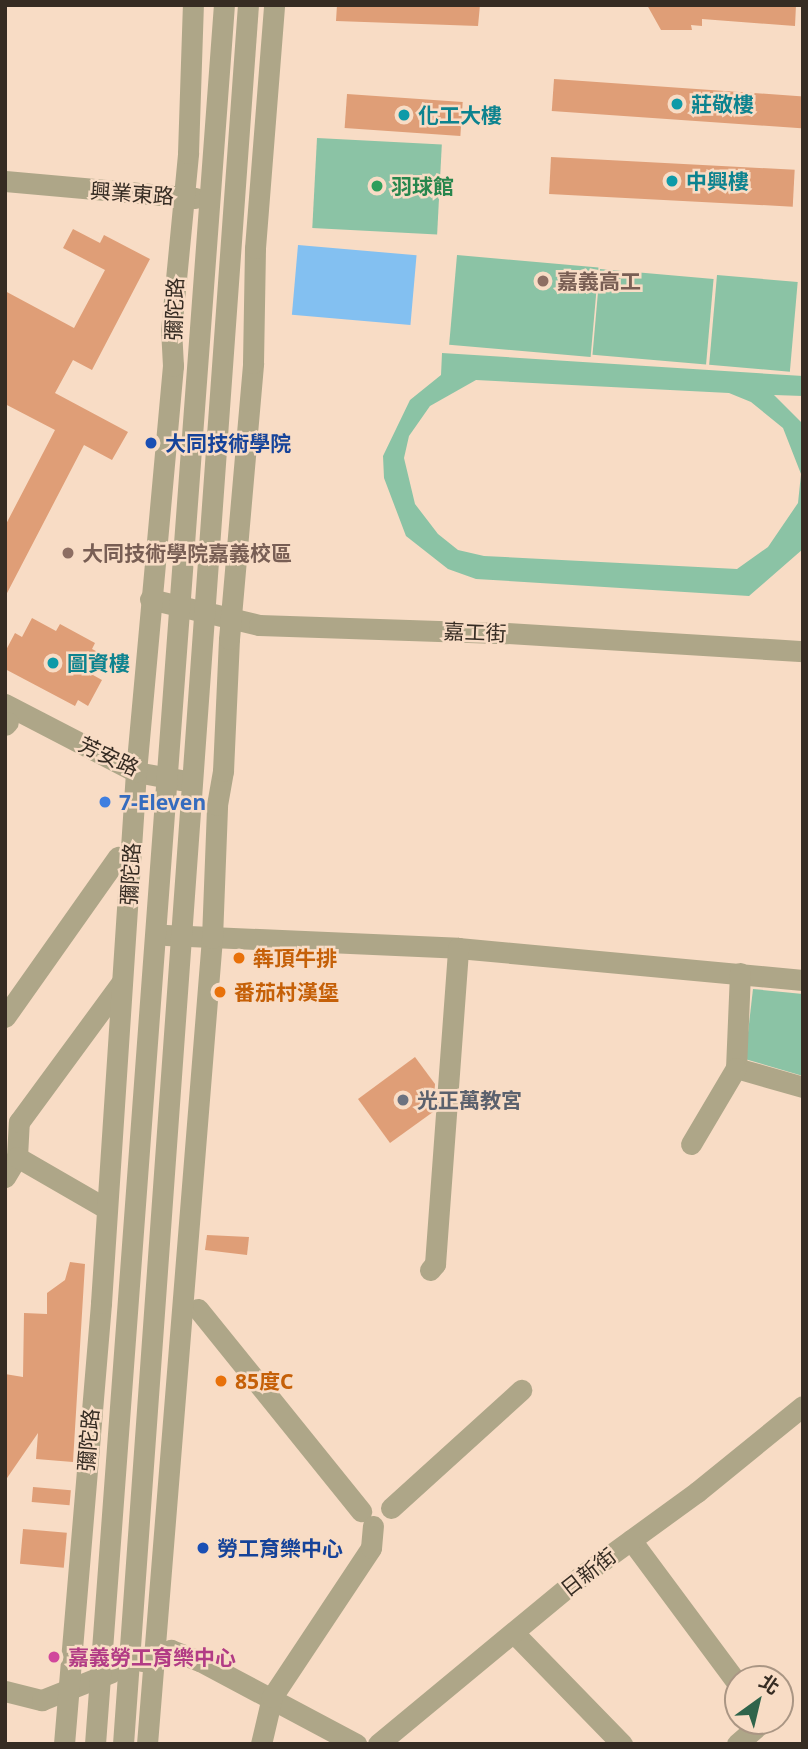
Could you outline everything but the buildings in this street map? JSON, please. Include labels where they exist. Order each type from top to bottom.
[{"type":"street","name":"彌陀路","points":[[64,1744],[66,1690],[107,1209],[128,917],[150,599],[163,348],[183,197],[193,5]]},
{"type":"street","name":"彌陀路","points":[[94,1744],[102,1675],[223,5]]},
{"type":"street","points":[[123,1744],[156,1304],[190,781],[205,616],[248,5]]},
{"type":"street","points":[[147,1744],[212,938],[231,621],[254,352],[258,203],[274,5]]},
{"type":"street","name":"興業東路","points":[[5,181],[258,203]]},
{"type":"street","points":[[163,348],[254,352]]},
{"type":"street","name":"嘉工街","points":[[150,599],[231,621],[803,651]]},
{"type":"street","name":"芳安路","points":[[6,717],[136,772],[220,787]]},
{"type":"street","points":[[5,1017],[118,856]]},
{"type":"street","points":[[128,917],[155,934],[458,948],[803,980]]},
{"type":"street","points":[[430,1270],[437,1251],[458,948]]},
{"type":"street","points":[[691,1144],[736,1068],[740,973]]},
{"type":"street","points":[[5,1177],[17,1157],[19,1122],[122,982]]},
{"type":"street","points":[[736,1068],[803,1087]]},
{"type":"street","points":[[17,1157],[107,1209]]},
{"type":"street","points":[[198,1309],[367,1518],[371,1548],[272,1697],[261,1744]]},
{"type":"street","points":[[391,1508],[521,1390]]},
{"type":"street","name":"日新街","points":[[378,1744],[514,1633],[803,1406]]},
{"type":"street","points":[[631,1540],[724,1665]]},
{"type":"street","points":[[514,1633],[622,1744]]},
{"type":"street","points":[[5,1691],[42,1700],[171,1650],[272,1697],[356,1744]]},
{"type":"green space","name":"羽球館","points":[[317,138],[442,145],[437,234],[312,228]]},
{"type":"green space","points":[[457,255],[598,267],[591,357],[449,345]]},
{"type":"green space","points":[[600,269],[714,279],[706,365],[593,355]]},
{"type":"green space","points":[[717,275],[798,282],[790,372],[709,365]]},
{"type":"green space","points":[[442,353],[803,376],[803,396],[774,395],[803,424],[803,549],[749,596],[476,579],[448,569],[406,536],[384,478],[383,456],[410,400],[441,375]],"holes":[[[476,380],[729,393],[751,402],[783,428],[801,474],[798,503],[768,547],[737,569],[484,556],[458,550],[438,534],[415,504],[404,458],[409,436],[430,406]]]},
{"type":"green space","points":[[753,989],[803,994],[803,1076],[745,1059]]},
{"type":"water","points":[[298,245],[417,255],[410,325],[292,315]]},
{"type":"place","name":"莊敬樓","points":[[677,104]]},
{"type":"place","name":"化工大樓","points":[[404,115]]},
{"type":"place","name":"中興樓","points":[[672,181]]},
{"type":"place","name":"羽球館","points":[[377,186]]},
{"type":"place","name":"嘉義高工","points":[[543,281]]},
{"type":"place","name":"大同技術學院","points":[[151,443]]},
{"type":"place","name":"大同技術學院嘉義校區","points":[[68,553]]},
{"type":"place","name":"圖資樓","points":[[53,663]]},
{"type":"place","name":"7-Eleven","points":[[105,802]]},
{"type":"place","name":"犇頂牛排","points":[[239,958]]},
{"type":"place","name":"番茄村漢堡","points":[[220,992]]},
{"type":"place","name":"光正萬教宮","points":[[403,1100]]},
{"type":"place","name":"85度C","points":[[221,1381]]},
{"type":"place","name":"勞工育樂中心","points":[[203,1548]]},
{"type":"place","name":"嘉義勞工育樂中心","points":[[54,1657]]}]
